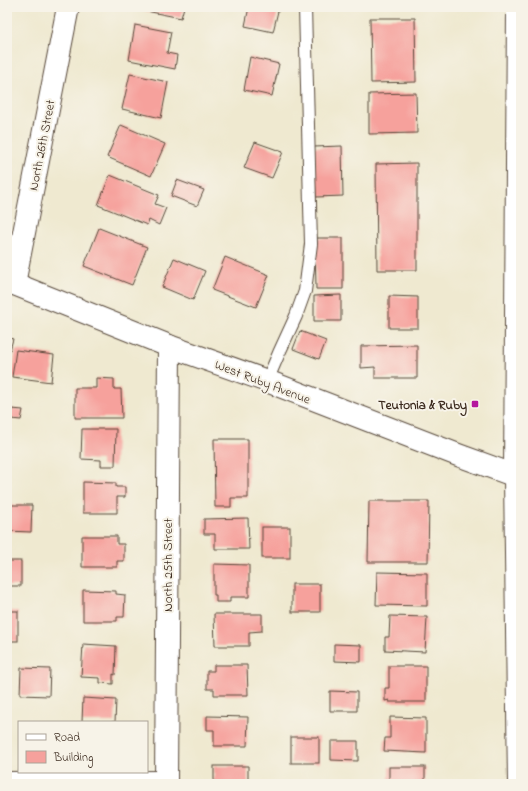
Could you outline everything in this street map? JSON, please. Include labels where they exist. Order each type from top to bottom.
[{"type":"street","name":"North 26th Street","points":[[11,282],[68,7]]},
{"type":"street","points":[[518,7],[519,784]]},
{"type":"street","name":"West Ruby Avenue","points":[[11,282],[169,346],[267,381],[518,477]]},
{"type":"street","name":"North 25th Street","points":[[166,783],[169,346]]},
{"type":"street","points":[[7,783],[166,783]]},
{"type":"lane","points":[[267,381],[296,316],[305,291],[310,252],[305,7]]},
{"type":"building","points":[[142,7],[184,7],[181,18],[141,10]]},
{"type":"building","points":[[249,7],[279,7],[273,32],[245,26]]},
{"type":"building","points":[[370,18],[415,18],[416,82],[371,83]]},
{"type":"building","points":[[135,25],[171,32],[167,53],[177,55],[175,69],[129,60]]},
{"type":"building","points":[[250,57],[279,64],[272,96],[244,90]]},
{"type":"building","points":[[130,74],[168,82],[161,118],[122,109]]},
{"type":"building","points":[[416,93],[417,133],[369,134],[369,94]]},
{"type":"building","points":[[121,125],[165,144],[151,176],[107,157]]},
{"type":"building","points":[[255,142],[283,152],[272,178],[244,168]]},
{"type":"building","points":[[342,146],[343,196],[316,197],[314,147]]},
{"type":"building","points":[[417,163],[417,270],[377,270],[376,164]]},
{"type":"building","points":[[110,175],[159,195],[155,204],[166,208],[159,225],[149,220],[147,225],[98,205]]},
{"type":"building","points":[[177,180],[204,190],[197,206],[171,196]]},
{"type":"building","points":[[99,228],[147,247],[132,285],[84,266]]},
{"type":"building","points":[[315,238],[343,238],[343,289],[316,289]]},
{"type":"building","points":[[225,257],[269,275],[256,307],[212,290]]},
{"type":"building","points":[[174,258],[205,271],[193,300],[162,287]]},
{"type":"building","points":[[341,295],[341,321],[314,321],[314,296]]},
{"type":"building","points":[[389,296],[418,297],[418,328],[389,328]]},
{"type":"building","points":[[300,331],[326,341],[319,359],[293,349]]},
{"type":"building","points":[[7,337],[13,339],[7,361]]},
{"type":"building","points":[[417,345],[417,378],[375,378],[375,367],[361,368],[361,346]]},
{"type":"building","points":[[16,350],[54,355],[51,382],[12,377]]},
{"type":"building","points":[[96,378],[114,379],[114,389],[121,389],[122,418],[75,418],[75,388],[96,388]]},
{"type":"building","points":[[12,409],[23,410],[21,420],[11,419]]},
{"type":"building","points":[[82,429],[116,429],[115,466],[101,466],[101,460],[81,459]]},
{"type":"building","points":[[214,439],[248,439],[248,498],[231,498],[231,507],[215,507]]},
{"type":"building","points":[[83,482],[116,483],[116,487],[125,487],[125,497],[117,497],[117,513],[83,513]]},
{"type":"building","points":[[369,501],[429,501],[428,562],[368,562]]},
{"type":"building","points":[[7,505],[32,505],[31,532],[7,531]]},
{"type":"building","points":[[248,518],[249,549],[215,549],[215,534],[204,534],[204,519]]},
{"type":"building","points":[[262,527],[290,527],[290,558],[262,558]]},
{"type":"building","points":[[82,536],[117,536],[117,544],[124,544],[124,561],[117,561],[117,567],[82,567]]},
{"type":"building","points":[[7,561],[21,561],[21,586],[7,586]]},
{"type":"building","points":[[214,564],[249,565],[249,597],[230,597],[230,602],[216,602],[216,595],[214,595]]},
{"type":"building","points":[[377,572],[427,573],[427,606],[376,605]]},
{"type":"building","points":[[292,584],[320,584],[320,612],[292,612]]},
{"type":"building","points":[[83,590],[116,591],[116,594],[125,595],[124,617],[117,617],[117,621],[83,621]]},
{"type":"building","points":[[7,611],[18,611],[18,641],[7,641]]},
{"type":"building","points":[[214,614],[262,614],[262,631],[249,632],[249,646],[215,646]]},
{"type":"building","points":[[390,616],[427,617],[425,652],[385,650],[385,637],[389,637]]},
{"type":"building","points":[[83,644],[116,646],[115,675],[113,674],[113,684],[100,683],[100,678],[81,677]]},
{"type":"building","points":[[334,644],[361,645],[361,662],[334,661]]},
{"type":"building","points":[[214,665],[247,665],[248,695],[214,695],[214,689],[207,689],[207,671],[214,671]]},
{"type":"building","points":[[389,666],[426,666],[426,702],[385,701],[385,688],[389,688]]},
{"type":"building","points":[[21,668],[50,669],[49,696],[20,695]]},
{"type":"building","points":[[330,691],[357,692],[357,711],[330,711]]},
{"type":"building","points":[[83,698],[116,700],[115,721],[82,721]]},
{"type":"building","points":[[207,716],[248,717],[247,746],[214,746],[214,730],[207,730]]},
{"type":"building","points":[[390,717],[426,718],[426,753],[384,751],[385,738],[390,738]]},
{"type":"building","points":[[291,737],[319,737],[319,763],[291,763]]},
{"type":"building","points":[[331,741],[358,741],[358,761],[331,760]]},
{"type":"building","points":[[214,766],[248,766],[248,784],[214,784]]},
{"type":"building","points":[[389,767],[425,767],[425,784],[389,784]]},
{"type":"place","name":"Teutonia & Ruby","points":[[475,404]]}]
